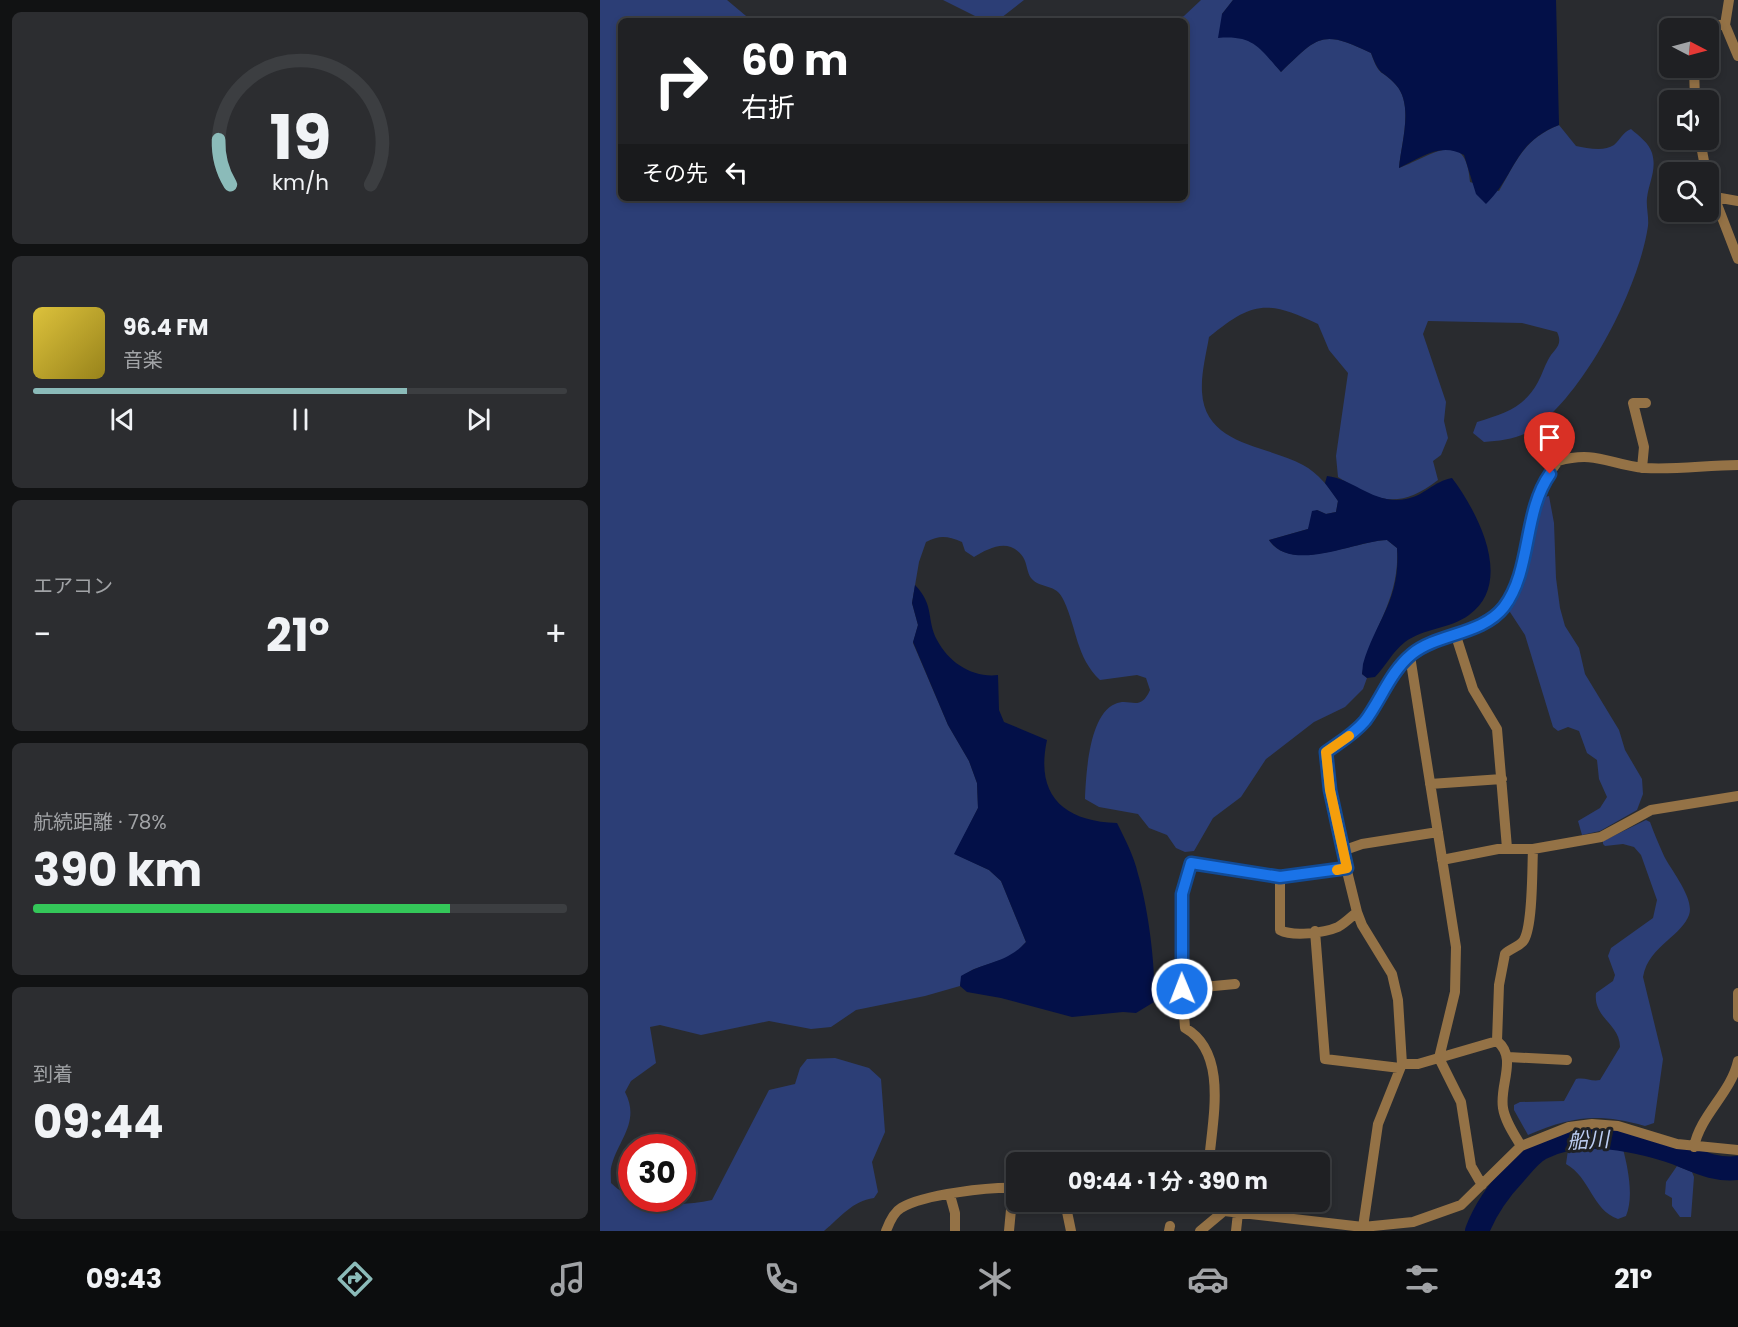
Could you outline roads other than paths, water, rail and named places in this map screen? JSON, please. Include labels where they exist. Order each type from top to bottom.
[{"type":"street","points":[[1729,0],[1725,25],[1738,56]]},
{"type":"street","points":[[1719,25],[1725,25]]},
{"type":"street","points":[[1719,198],[1738,201]]},
{"type":"street","points":[[1719,208],[1738,259]]},
{"type":"street","points":[[1642,468],[1644,447],[1632,403],[1646,403]]},
{"type":"street","points":[[1356,1228],[1378,1124],[1401,1066],[1398,1000],[1392,974],[1362,925],[1358,912],[1342,851],[1326,752],[1355,732],[1390,680],[1410,656],[1425,645],[1456,636],[1503,608],[1511,594],[1523,560],[1541,486],[1558,462],[1592,456],[1642,468],[1676,469],[1738,465]]},
{"type":"street","points":[[1456,636],[1473,689],[1497,729],[1507,848]]},
{"type":"street","points":[[1410,656],[1458,964],[1455,992],[1439,1058],[1461,1102],[1471,1166],[1482,1185]]},
{"type":"street","points":[[1430,784],[1502,779]]},
{"type":"street","points":[[1442,860],[1507,848],[1533,849],[1601,837],[1651,810],[1738,796]]},
{"type":"street","points":[[1342,851],[1362,844],[1438,832]]},
{"type":"street","points":[[1497,1041],[1502,962],[1505,954],[1523,943],[1526,936],[1531,899],[1533,849]]},
{"type":"street","points":[[1210,1152],[1214,1072],[1197,1039],[1185,1028],[1182,989],[1182,894],[1191,863],[1280,877],[1347,868]]},
{"type":"street","points":[[1280,877],[1280,930],[1298,933],[1338,927],[1358,912]]},
{"type":"street","points":[[1315,931],[1325,1059],[1401,1066],[1418,1064],[1497,1041]]},
{"type":"street","points":[[1182,989],[1235,984]]},
{"type":"street","points":[[1738,993],[1738,1017]]},
{"type":"street","points":[[1497,1041],[1504,1047],[1508,1057],[1503,1109],[1521,1146]]},
{"type":"street","points":[[1508,1057],[1567,1060]]},
{"type":"street","points":[[1694,1147],[1697,1134],[1730,1081],[1738,1061]]},
{"type":"street","points":[[1200,1231],[1220,1213],[1238,1213],[1356,1228],[1385,1226],[1438,1215],[1461,1204],[1521,1146],[1569,1127],[1592,1124],[1618,1126],[1694,1147],[1738,1150]]},
{"type":"street","points":[[885,1231],[900,1208],[923,1200],[985,1188],[1006,1188]]},
{"type":"street","points":[[950,1195],[955,1213],[955,1231]]},
{"type":"street","points":[[1009,1231],[1012,1212]]},
{"type":"street","points":[[1067,1212],[1071,1231]]},
{"type":"street","points":[[1236,1231],[1238,1213]]},
{"type":"waterway","name":"船川","points":[[1477,1231],[1493,1200],[1530,1156],[1541,1148],[1571,1138],[1621,1139],[1668,1150],[1710,1166],[1738,1168]]}]
